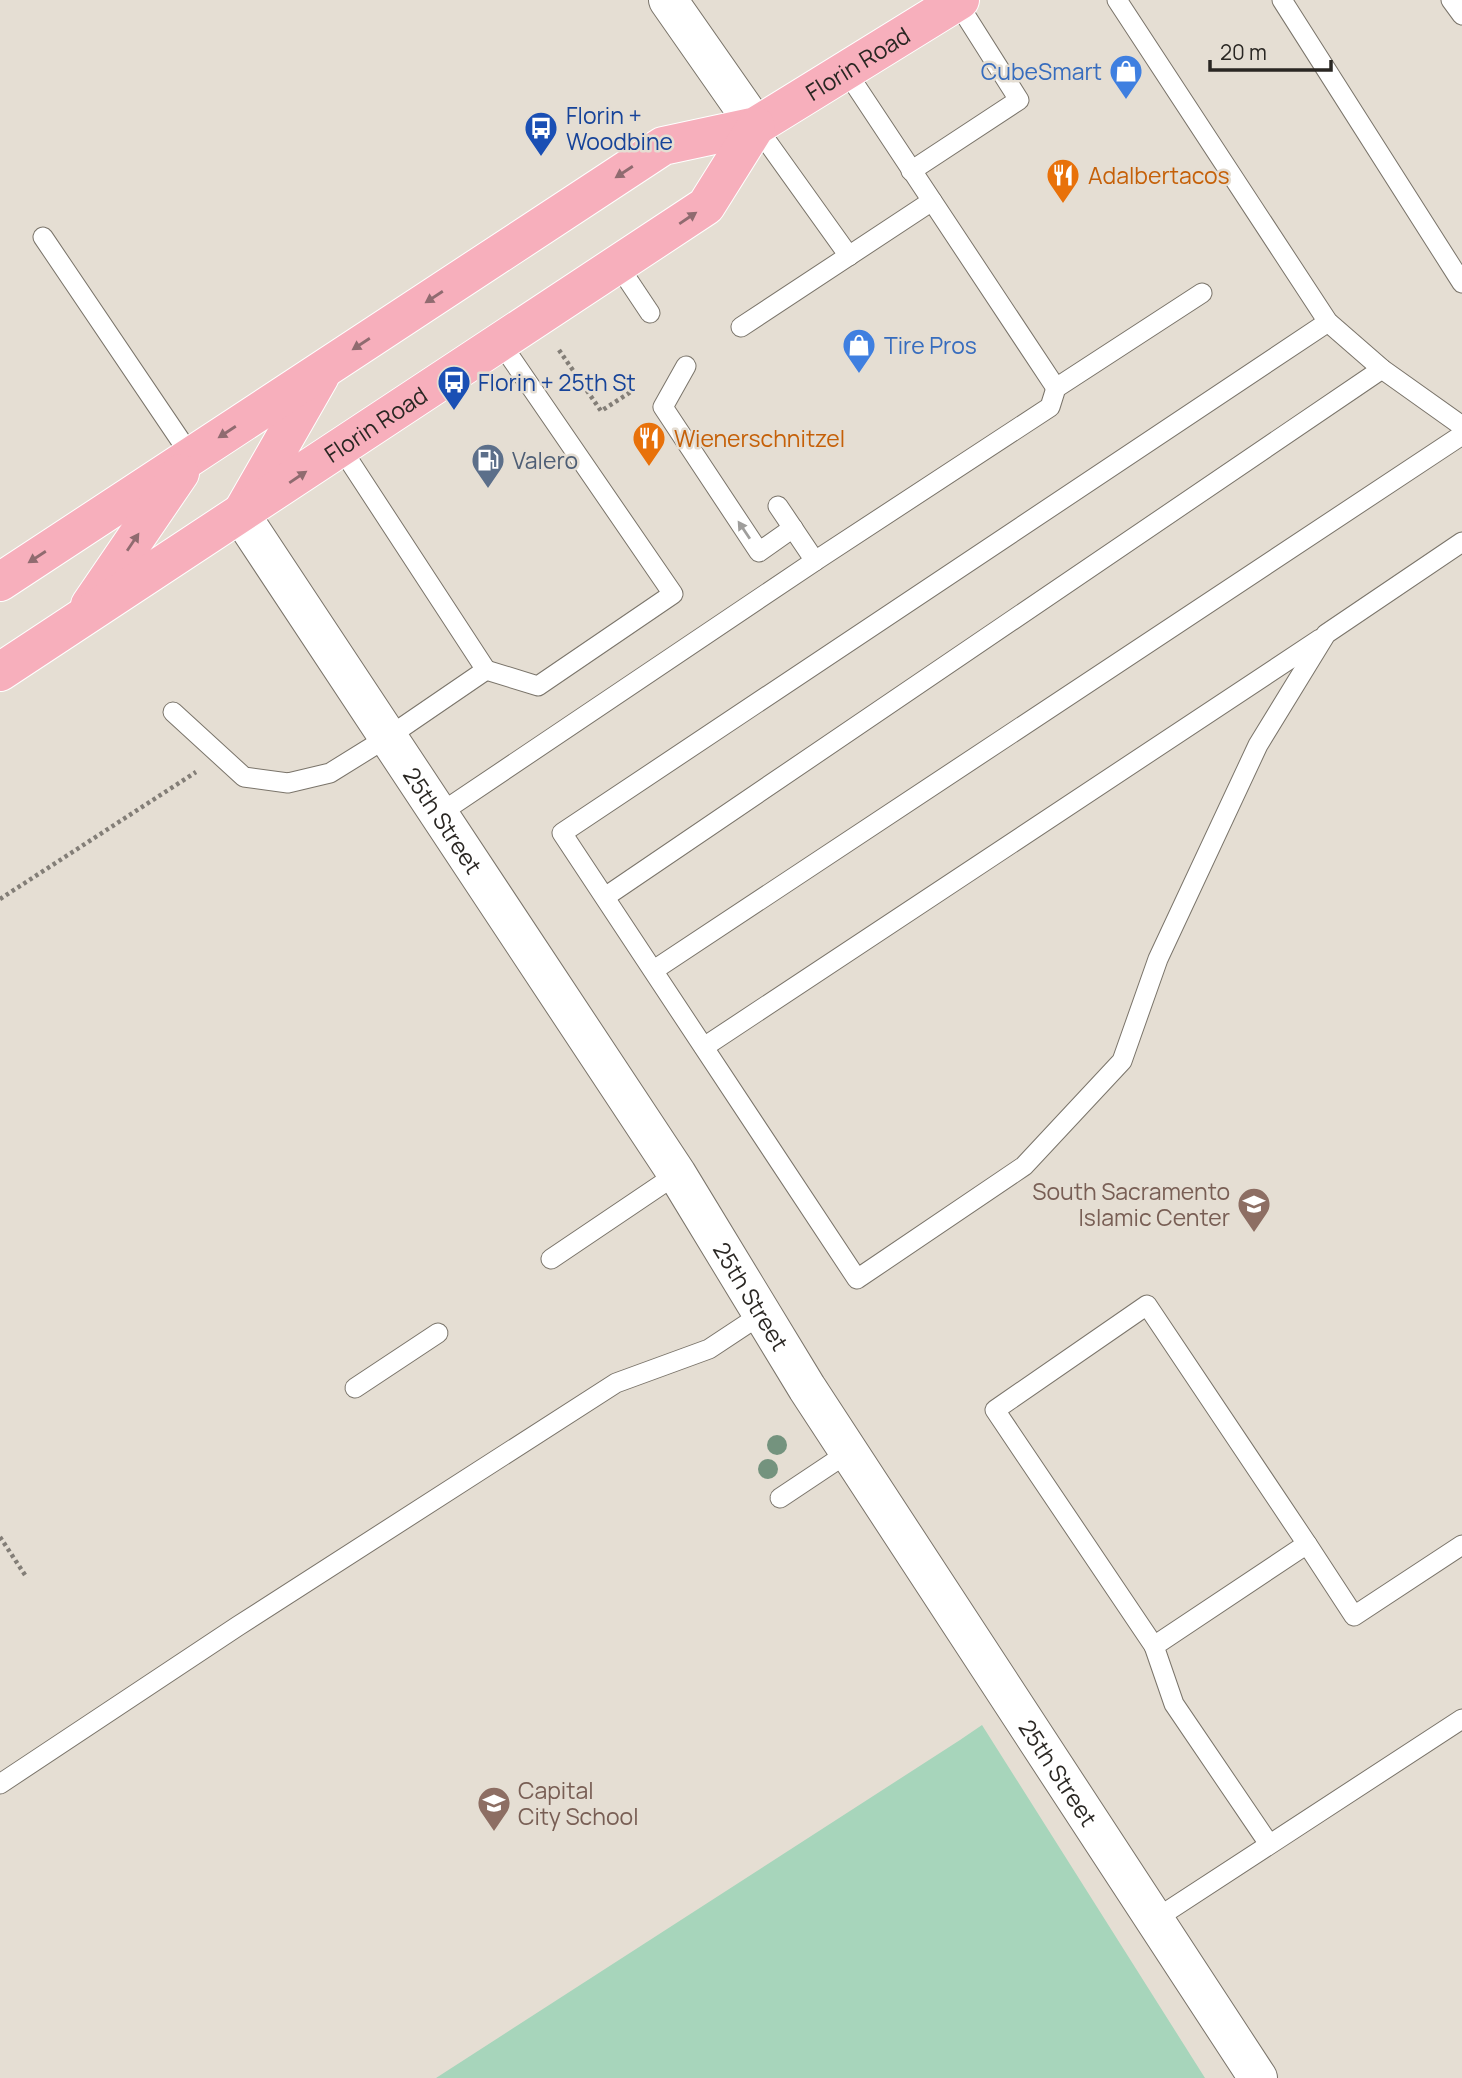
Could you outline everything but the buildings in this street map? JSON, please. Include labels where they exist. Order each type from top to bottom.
[{"type":"main road","name":"Florin Road","points":[[0,582],[663,146],[756,126],[959,1]]},
{"type":"main road","name":"Florin Road","points":[[0,672],[706,206],[756,126]]},
{"type":"main road","points":[[241,515],[325,368]]},
{"type":"main road","points":[[81,619],[191,456]]},
{"type":"street","points":[[668,0],[756,126]]},
{"type":"street","name":"25th Street","points":[[241,515],[677,1174],[849,1452],[1258,2078]]},
{"type":"lane","points":[[1117,0],[1328,322],[1382,369],[1462,426]]},
{"type":"lane","points":[[1282,0],[1462,283]]},
{"type":"lane","points":[[1451,0],[1462,15]]},
{"type":"lane","points":[[911,171],[1020,100],[959,1]]},
{"type":"lane","points":[[846,71],[1056,388]]},
{"type":"lane","points":[[756,126],[849,256]]},
{"type":"lane","points":[[741,327],[932,201]]},
{"type":"lane","points":[[43,237],[191,456]]},
{"type":"lane","points":[[618,265],[650,313]]},
{"type":"lane","points":[[439,814],[815,561],[1050,407],[1056,388],[1202,293]]},
{"type":"lane","points":[[1326,634],[1258,745],[1158,959],[1122,1061],[1024,1166],[857,1279],[562,833],[1328,322]]},
{"type":"lane","points":[[341,448],[486,670],[538,686],[673,594],[500,342]]},
{"type":"lane","points":[[685,366],[663,407],[744,530],[759,552],[793,528]]},
{"type":"lane","points":[[605,897],[1382,369]]},
{"type":"lane","points":[[654,971],[1462,435]]},
{"type":"lane","points":[[778,506],[815,561]]},
{"type":"lane","points":[[704,1047],[1462,542]]},
{"type":"lane","points":[[173,712],[244,777],[288,783],[330,773],[486,670]]},
{"type":"lane","points":[[551,1259],[677,1174]]},
{"type":"lane","points":[[1269,1844],[1174,1704],[1154,1646],[995,1410],[1147,1305],[1354,1616],[1462,1545]]},
{"type":"lane","points":[[0,1784],[227,1633],[616,1383],[709,1349],[762,1314]]},
{"type":"lane","points":[[355,1388],[438,1333]]},
{"type":"lane","points":[[780,1498],[849,1452]]},
{"type":"lane","points":[[1154,1646],[1307,1544]]},
{"type":"lane","points":[[1154,1920],[1462,1719]]},
{"type":"path","points":[[558,348],[601,411],[639,386]]},
{"type":"path","points":[[0,899],[201,770]]},
{"type":"path","points":[[0,1537],[27,1578]]},
{"type":"green space","points":[[982,1725],[1205,2078],[436,2078],[960,1740]]},
{"type":"place","name":"CubeSmart","points":[[1126,101]]},
{"type":"place","name":"Florin + Woodbine","points":[[541,158]]},
{"type":"place","name":"Adalbertacos","points":[[1063,205]]},
{"type":"place","name":"Tire Pros","points":[[859,375]]},
{"type":"place","name":"Florin + 25th St","points":[[454,412]]},
{"type":"place","name":"Wienerschnitzel","points":[[649,468]]},
{"type":"place","name":"Valero","points":[[488,490]]},
{"type":"place","name":"South Sacramento Islamic Center","points":[[1254,1234]]},
{"type":"place","name":"Capital City School","points":[[494,1833]]}]
